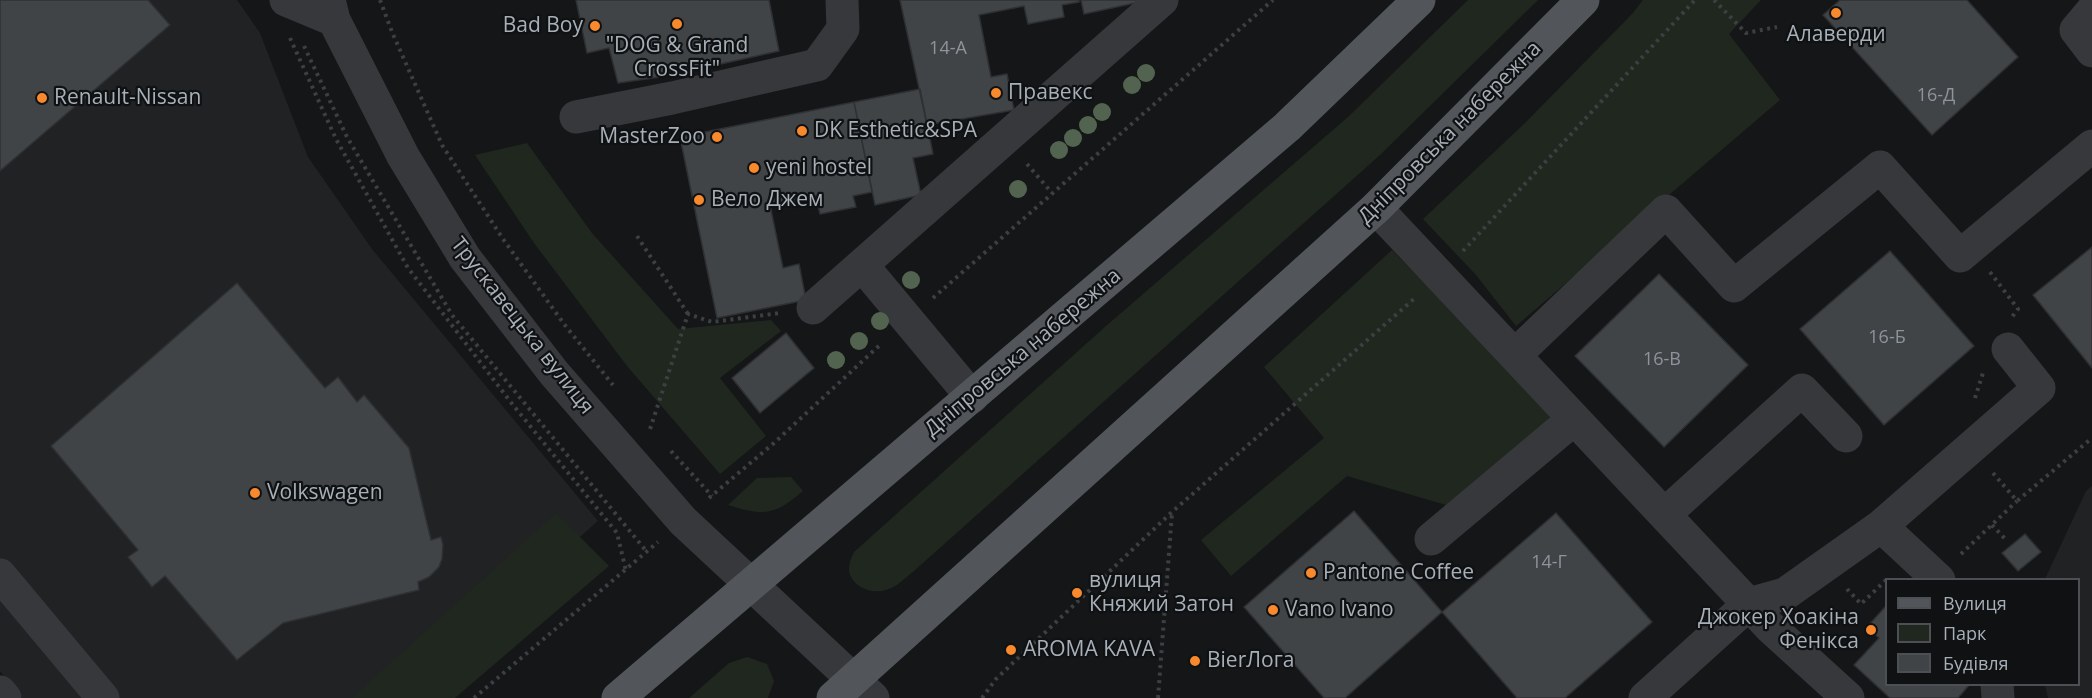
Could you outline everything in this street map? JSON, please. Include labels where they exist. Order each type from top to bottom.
[{"type":"main road","name":"Дніпровська набережна","points":[[618,698],[1287,127],[1419,0]]},
{"type":"main road","name":"Дніпровська набережна","points":[[853,692],[1376,208],[1583,0]]},
{"type":"street","points":[[576,117],[816,65],[843,28],[842,0]]},
{"type":"street","points":[[813,308],[1162,0]]},
{"type":"street","points":[[286,16],[332,10]]},
{"type":"street","name":"Трускавецька вулиця","points":[[332,10],[403,156],[465,258],[554,373],[683,521],[750,584]]},
{"type":"street","points":[[2092,11],[2076,30],[2092,51]]},
{"type":"street","points":[[1515,355],[1666,212],[1734,286],[1880,167],[1960,256],[2092,147]]},
{"type":"street","points":[[1376,208],[1770,627],[1848,698]]},
{"type":"street","points":[[862,265],[972,397]]},
{"type":"street","points":[[1645,698],[1749,604],[1785,594],[1881,526],[2039,388],[2008,349]]},
{"type":"street","points":[[1665,514],[1802,390],[1846,436]]},
{"type":"street","points":[[1431,539],[1574,419]]},
{"type":"street","points":[[1881,526],[1938,578]]},
{"type":"street","points":[[0,575],[103,698]]},
{"type":"street","points":[[750,584],[853,692]]},
{"type":"street","points":[[0,692],[5,698]]},
{"type":"path","points":[[380,0],[442,145],[502,239],[564,324],[615,387]]},
{"type":"path","points":[[474,698],[774,443],[908,320],[1273,0]]},
{"type":"path","points":[[982,698],[996,679],[1172,512],[1440,275],[1695,0]]},
{"type":"path","points":[[1714,0],[1746,33],[1777,27]]},
{"type":"path","points":[[286,16],[336,139],[408,268],[513,405],[617,533],[626,571]]},
{"type":"path","points":[[637,236],[688,314],[712,322],[813,308]]},
{"type":"path","points":[[650,429],[688,314]]},
{"type":"path","points":[[643,421],[658,437]]},
{"type":"path","points":[[665,446],[712,496]]},
{"type":"path","points":[[1938,578],[2017,501]]},
{"type":"path","points":[[1158,698],[1172,512]]},
{"type":"path","points":[[1992,525],[2007,540]]},
{"type":"path","points":[[1842,583],[1862,604],[1885,582]]},
{"type":"shaded area","points":[[0,0],[237,0],[260,33],[308,157],[372,249],[598,521],[397,698],[22,698],[0,671]]},
{"type":"shaded area","points":[[2092,486],[2092,698],[2048,698],[2045,686],[2080,686],[2080,578],[2045,578],[2086,491]]},
{"type":"green space","points":[[1468,0],[1538,0],[1380,155],[914,571],[897,585],[886,590],[870,591],[856,584],[849,569],[854,552],[1106,326],[1348,117]]},
{"type":"green space","points":[[1643,0],[1761,0],[1729,34],[1780,100],[1516,326],[1476,275],[1423,219],[1525,123]]},
{"type":"green space","points":[[527,143],[592,233],[678,329],[771,320],[781,331],[720,378],[766,436],[720,474],[627,366],[534,243],[475,155]]},
{"type":"green space","points":[[1392,250],[1559,419],[1453,507],[1347,476],[1231,576],[1201,540],[1324,438],[1264,367]]},
{"type":"green space","points":[[791,477],[803,491],[776,509],[760,512],[728,505],[757,478]]},
{"type":"green space","points":[[556,513],[609,566],[455,698],[352,698]]},
{"type":"green space","points":[[747,657],[767,664],[774,681],[768,698],[689,698],[729,663]]},
{"type":"building","name":"Renault-Nissan","points":[[0,0],[148,0],[170,25],[0,171]]},
{"type":"building","name":"\"DOG & Grand CrossFit\"","points":[[576,0],[769,0],[779,51],[667,76],[618,83],[609,48],[587,53]]},
{"type":"building","points":[[900,0],[1079,0],[1079,2],[1062,5],[1064,17],[1028,24],[1024,6],[979,15],[991,77],[1007,74],[1014,110],[927,125]]},
{"type":"building","points":[[1081,0],[1149,0],[1084,14]]},
{"type":"building","points":[[1840,0],[1967,0],[2018,57],[1932,135],[1823,15]]},
{"type":"building","points":[[920,89],[933,154],[913,158],[921,195],[875,205],[854,102]]},
{"type":"building","points":[[854,102],[872,192],[853,196],[856,207],[820,214],[816,196],[770,205],[783,268],[799,264],[806,300],[717,318],[680,137]]},
{"type":"building","points":[[2092,247],[2092,368],[2033,295]]},
{"type":"building","points":[[1890,251],[1974,346],[1884,425],[1800,329]]},
{"type":"building","points":[[1659,274],[1748,365],[1664,447],[1575,356]]},
{"type":"building","name":"Volkswagen","points":[[237,283],[325,388],[338,377],[357,402],[364,395],[409,448],[431,540],[441,537],[443,545],[439,567],[429,577],[418,582],[419,590],[283,623],[237,660],[165,576],[152,587],[128,557],[138,550],[51,446]]},
{"type":"building","points":[[786,333],[814,368],[760,413],[732,378]]},
{"type":"building","points":[[1354,511],[1442,612],[1345,698],[1324,698],[1244,607]]},
{"type":"building","points":[[1556,513],[1652,622],[1565,698],[1517,698],[1442,612]]},
{"type":"building","points":[[2025,534],[2041,552],[2018,571],[2002,553]]},
{"type":"building","points":[[1885,607],[1885,686],[1968,686],[1958,698],[1890,698],[1854,665],[1879,638],[1867,627]]},
{"type":"place","name":"Алаверди","points":[[1836,13]]},
{"type":"place","name":"\"DOG & Grand CrossFit\"","points":[[677,24]]},
{"type":"place","name":"Bad Boy","points":[[595,26]]},
{"type":"place","name":"Правекс","points":[[996,93]]},
{"type":"place","name":"Renault-Nissan","points":[[42,98]]},
{"type":"place","name":"DK Esthetic&SPA","points":[[802,131]]},
{"type":"place","name":"MasterZoo","points":[[717,137]]},
{"type":"place","name":"yeni hostel","points":[[754,168]]},
{"type":"place","name":"Вело Джем","points":[[699,200]]},
{"type":"place","name":"Volkswagen","points":[[255,493]]},
{"type":"place","name":"Pantone Coffee","points":[[1311,573]]},
{"type":"place","name":"вулиця Княжий Затон","points":[[1077,593]]},
{"type":"place","name":"Vano Ivano","points":[[1273,610]]},
{"type":"place","name":"Джокер Хоакіна Фенікса","points":[[1871,630]]},
{"type":"place","name":"AROMA KAVA","points":[[1011,650]]},
{"type":"place","name":"BierЛога","points":[[1195,661]]}]
